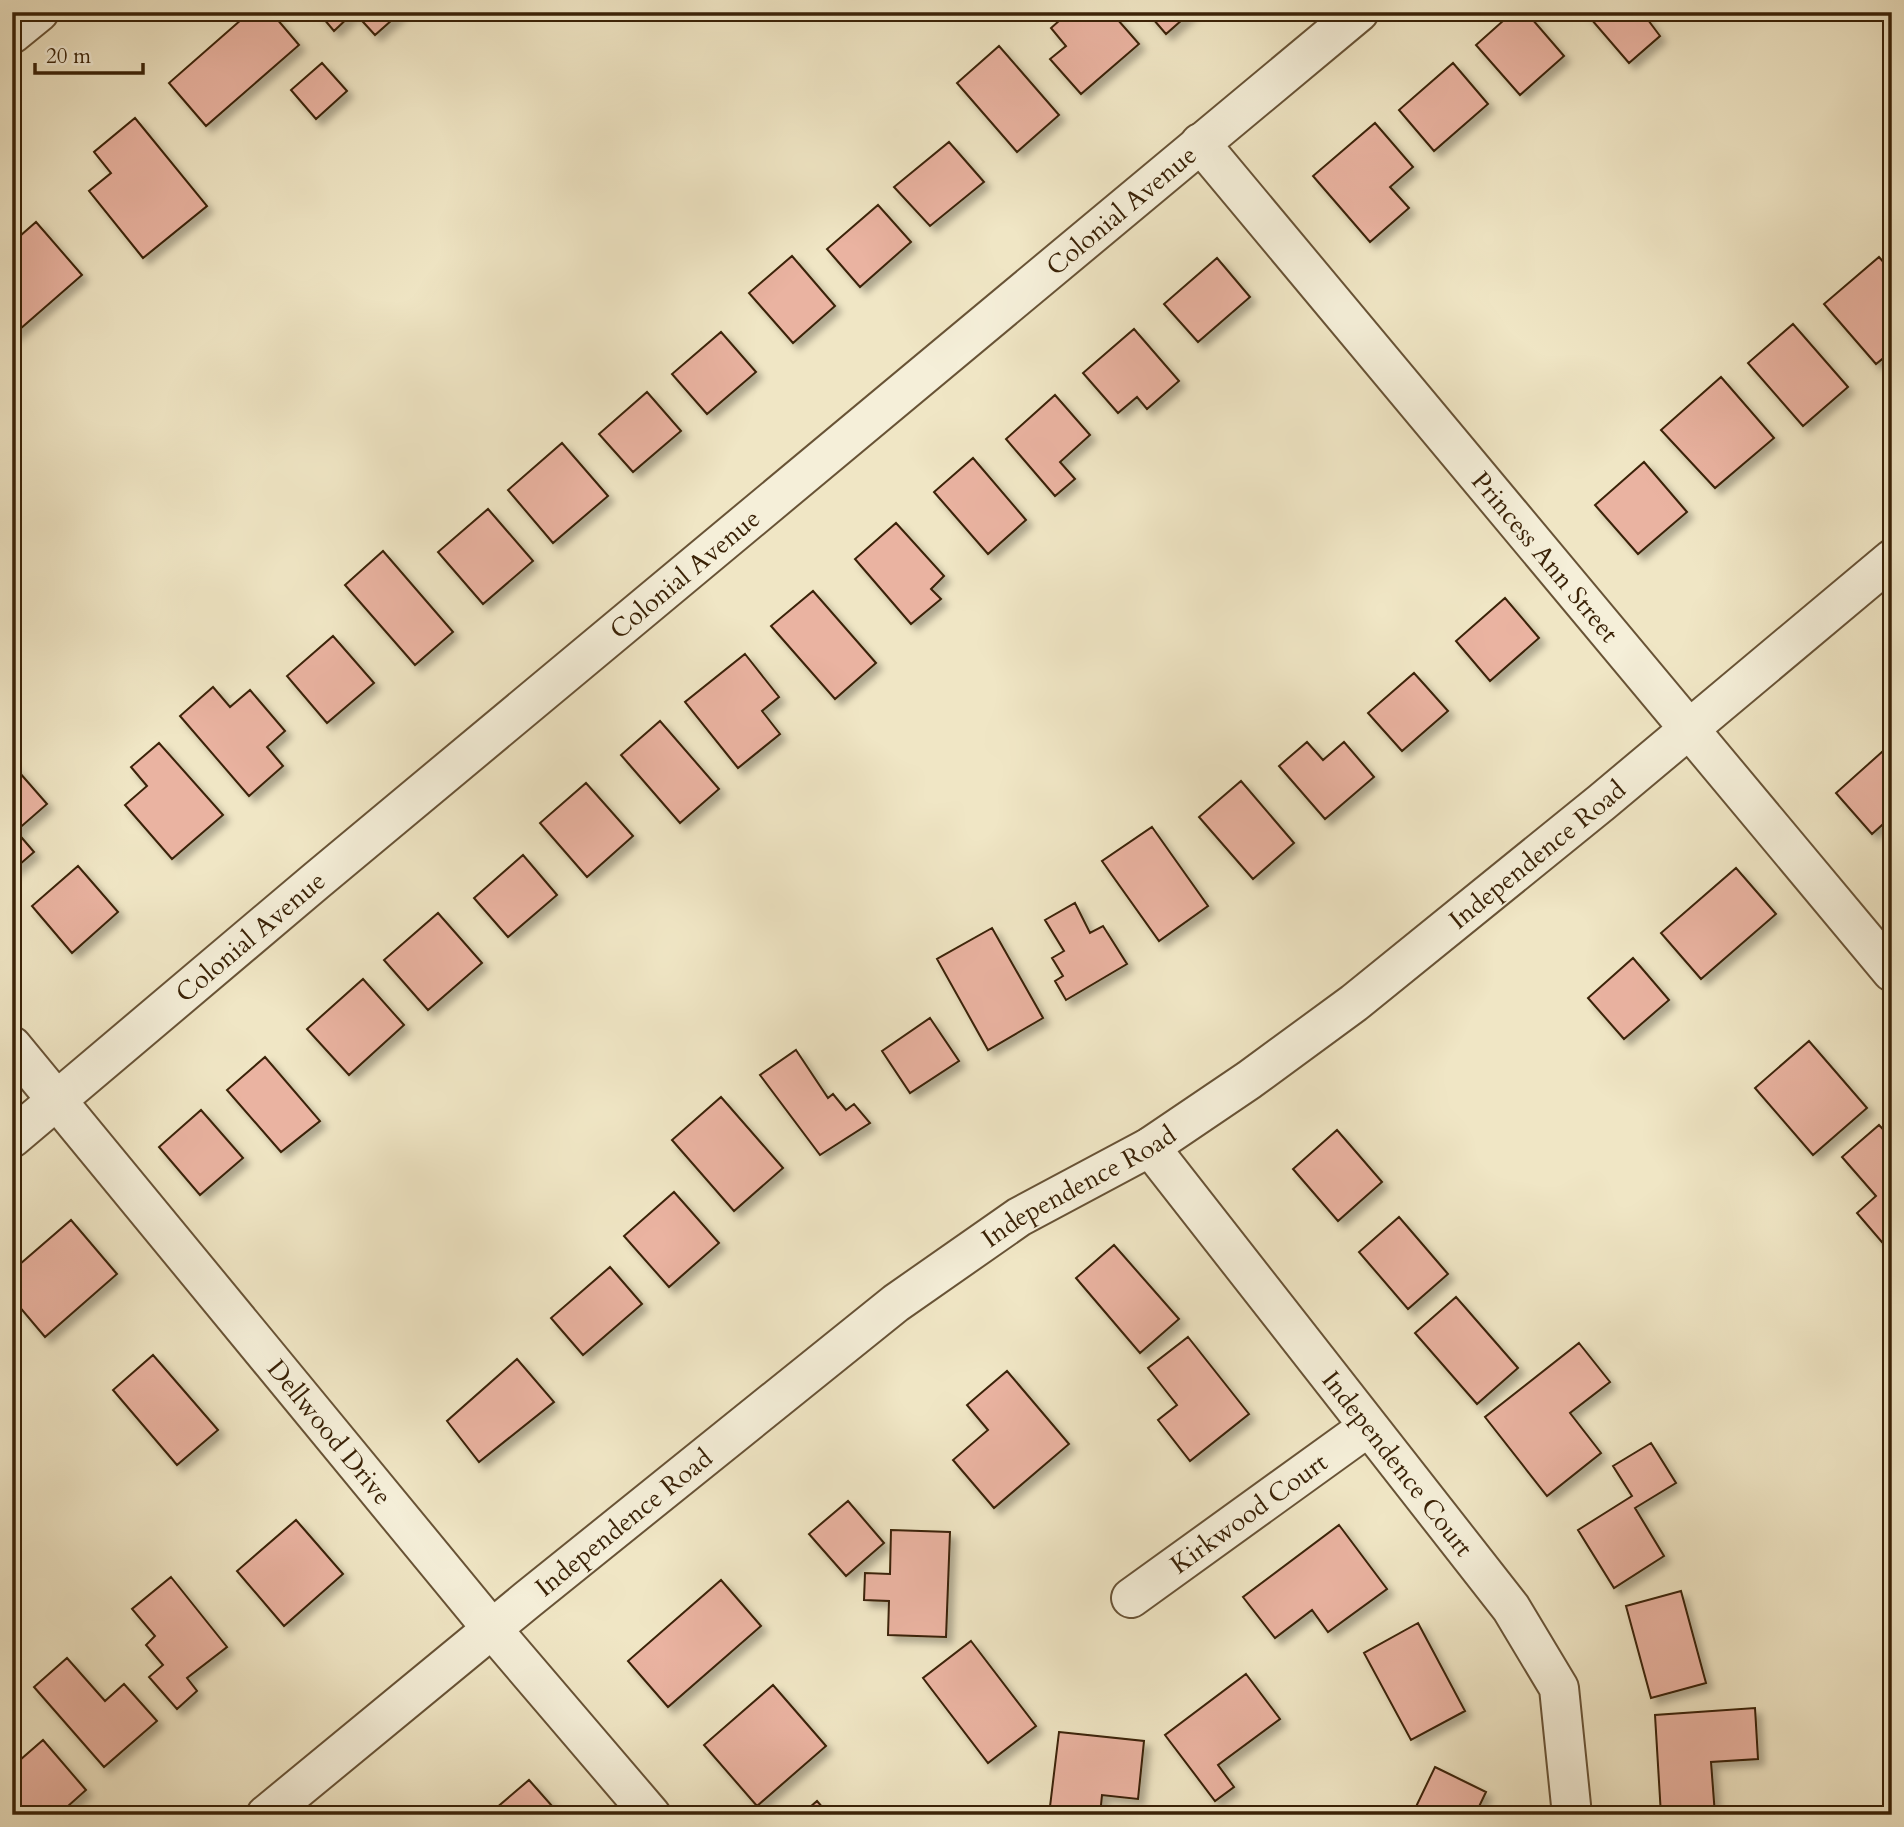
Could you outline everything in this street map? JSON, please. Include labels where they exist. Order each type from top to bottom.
[{"type":"street","points":[[12,34],[39,12]]},
{"type":"street","name":"Colonial Avenue","points":[[12,1138],[326,872],[1359,12]]},
{"type":"street","name":"Princess Ann Street","points":[[1200,143],[1892,972]]},
{"type":"street","name":"Independence Road","points":[[266,1815],[896,1303],[1019,1217],[1150,1147],[1354,1003],[1602,802],[1892,559]]},
{"type":"street","name":"Dellwood Drive","points":[[12,1046],[492,1629],[651,1815]]},
{"type":"street","name":"Independence Court","points":[[1150,1147],[1511,1608],[1559,1688],[1572,1815]]},
{"type":"street","name":"Kirkwood Court","points":[[1130,1598],[1367,1427]]},
{"type":"building","points":[[250,12],[271,12],[299,45],[206,126],[169,83]]},
{"type":"building","points":[[318,12],[354,12],[334,31]]},
{"type":"building","points":[[354,12],[401,12],[375,35]]},
{"type":"building","points":[[1069,12],[1111,12],[1139,44],[1081,94],[1050,59],[1066,46],[1051,28]]},
{"type":"building","points":[[1147,12],[1191,12],[1166,34]]},
{"type":"building","points":[[1513,12],[1526,12],[1564,56],[1520,95],[1476,45]]},
{"type":"building","points":[[1585,12],[1642,12],[1660,36],[1629,63]]},
{"type":"building","points":[[999,46],[1059,115],[1017,152],[957,83]]},
{"type":"building","points":[[322,63],[347,91],[316,119],[291,90]]},
{"type":"building","points":[[1453,63],[1488,104],[1434,151],[1399,110]]},
{"type":"building","points":[[135,118],[207,206],[143,258],[89,191],[111,173],[94,152]]},
{"type":"building","points":[[1375,123],[1413,167],[1390,187],[1409,208],[1370,242],[1313,176]]},
{"type":"building","points":[[949,142],[984,182],[930,226],[894,187]]},
{"type":"building","points":[[878,205],[911,242],[860,287],[827,249]]},
{"type":"building","points":[[36,222],[82,275],[12,336],[12,243]]},
{"type":"building","points":[[792,256],[835,306],[793,343],[749,293]]},
{"type":"building","points":[[1879,257],[1892,272],[1892,351],[1876,364],[1824,304]]},
{"type":"building","points":[[1217,258],[1250,297],[1198,342],[1164,304]]},
{"type":"building","points":[[1793,324],[1848,387],[1803,426],[1748,363]]},
{"type":"building","points":[[1134,329],[1179,381],[1147,409],[1137,397],[1118,413],[1083,373]]},
{"type":"building","points":[[721,332],[756,372],[707,414],[672,374]]},
{"type":"building","points":[[1721,377],[1774,438],[1715,488],[1661,430]]},
{"type":"building","points":[[647,392],[681,431],[633,472],[599,434]]},
{"type":"building","points":[[1055,395],[1090,435],[1060,462],[1075,479],[1055,496],[1006,439]]},
{"type":"building","points":[[562,443],[608,496],[553,543],[508,490]]},
{"type":"building","points":[[973,458],[1026,520],[988,554],[934,492]]},
{"type":"building","points":[[1644,462],[1687,512],[1638,554],[1595,505]]},
{"type":"building","points":[[488,509],[533,561],[483,604],[438,552]]},
{"type":"building","points":[[896,523],[944,576],[931,589],[941,599],[911,624],[855,559]]},
{"type":"building","points":[[383,551],[453,632],[415,665],[345,585]]},
{"type":"building","points":[[813,591],[876,663],[835,699],[771,626]]},
{"type":"building","points":[[1505,598],[1539,638],[1490,681],[1456,641]]},
{"type":"building","points":[[333,636],[374,683],[327,723],[287,676]]},
{"type":"building","points":[[745,654],[779,697],[762,711],[780,734],[738,768],[685,702]]},
{"type":"building","points":[[1414,673],[1448,711],[1402,751],[1368,713]]},
{"type":"building","points":[[213,687],[230,707],[250,690],[285,731],[267,747],[283,766],[249,796],[180,716]]},
{"type":"building","points":[[660,721],[719,789],[680,823],[621,755]]},
{"type":"building","points":[[1307,742],[1323,760],[1344,742],[1374,777],[1325,819],[1279,766]]},
{"type":"building","points":[[159,743],[223,815],[172,859],[125,805],[147,786],[131,767]]},
{"type":"building","points":[[1892,743],[1892,816],[1872,834],[1836,793]]},
{"type":"building","points":[[12,764],[47,804],[16,831],[34,852],[12,871]]},
{"type":"building","points":[[1241,781],[1294,843],[1253,879],[1199,817]]},
{"type":"building","points":[[586,783],[633,836],[587,877],[540,823]]},
{"type":"building","points":[[1152,827],[1208,906],[1159,941],[1102,861]]},
{"type":"building","points":[[523,855],[557,895],[508,937],[474,898]]},
{"type":"building","points":[[78,866],[118,912],[72,953],[32,906]]},
{"type":"building","points":[[1736,868],[1776,914],[1701,979],[1661,933]]},
{"type":"building","points":[[1075,903],[1090,933],[1103,926],[1127,964],[1066,1000],[1055,981],[1063,976],[1052,958],[1064,951],[1045,920]]},
{"type":"building","points":[[438,913],[482,963],[428,1010],[384,960]]},
{"type":"building","points":[[992,928],[1043,1018],[988,1050],[937,959]]},
{"type":"building","points":[[1633,958],[1669,1000],[1624,1039],[1588,998]]},
{"type":"building","points":[[363,979],[404,1025],[349,1075],[307,1029]]},
{"type":"building","points":[[930,1018],[959,1061],[910,1093],[882,1051]]},
{"type":"building","points":[[1809,1041],[1867,1108],[1813,1155],[1755,1088]]},
{"type":"building","points":[[796,1050],[828,1098],[833,1094],[846,1110],[854,1104],[870,1123],[820,1155],[760,1075]]},
{"type":"building","points":[[265,1057],[320,1121],[281,1152],[227,1090]]},
{"type":"building","points":[[721,1097],[783,1168],[734,1211],[672,1140]]},
{"type":"building","points":[[201,1110],[243,1158],[200,1195],[159,1147]]},
{"type":"building","points":[[1879,1125],[1892,1139],[1892,1245],[1887,1248],[1857,1213],[1876,1196],[1842,1157]]},
{"type":"building","points":[[1337,1130],[1382,1182],[1338,1221],[1293,1169]]},
{"type":"building","points":[[674,1192],[719,1243],[669,1287],[624,1236]]},
{"type":"building","points":[[1399,1217],[1448,1274],[1408,1309],[1359,1252]]},
{"type":"building","points":[[71,1220],[117,1274],[45,1337],[12,1298],[12,1271]]},
{"type":"building","points":[[1114,1245],[1179,1319],[1140,1353],[1076,1278]]},
{"type":"building","points":[[610,1267],[642,1304],[583,1355],[551,1318]]},
{"type":"building","points":[[1456,1297],[1518,1368],[1477,1404],[1415,1333]]},
{"type":"building","points":[[1188,1337],[1249,1414],[1190,1461],[1158,1420],[1177,1405],[1148,1368]]},
{"type":"building","points":[[1579,1343],[1610,1382],[1570,1413],[1601,1453],[1547,1496],[1485,1417]]},
{"type":"building","points":[[153,1355],[218,1430],[177,1465],[113,1390]]},
{"type":"building","points":[[517,1359],[554,1402],[479,1462],[447,1421]]},
{"type":"building","points":[[1007,1371],[1069,1444],[994,1508],[953,1460],[988,1430],[967,1405]]},
{"type":"building","points":[[1651,1443],[1676,1483],[1635,1508],[1664,1556],[1614,1588],[1578,1530],[1632,1496],[1613,1466]]},
{"type":"building","points":[[848,1501],[884,1543],[846,1576],[809,1534]]},
{"type":"building","points":[[296,1520],[343,1574],[284,1626],[237,1571]]},
{"type":"building","points":[[1339,1525],[1387,1589],[1328,1632],[1312,1610],[1275,1638],[1243,1597]]},
{"type":"building","points":[[891,1530],[950,1532],[946,1637],[888,1635],[889,1601],[864,1600],[865,1573],[890,1574]]},
{"type":"building","points":[[171,1577],[227,1647],[187,1678],[197,1691],[177,1709],[149,1677],[163,1665],[146,1645],[155,1636],[132,1609]]},
{"type":"building","points":[[721,1580],[761,1626],[668,1707],[628,1661]]},
{"type":"building","points":[[1681,1591],[1706,1683],[1651,1698],[1626,1606]]},
{"type":"building","points":[[1418,1623],[1465,1711],[1411,1740],[1364,1653]]},
{"type":"building","points":[[971,1641],[1036,1726],[988,1763],[923,1678]]},
{"type":"building","points":[[67,1658],[105,1701],[124,1684],[157,1721],[104,1767],[34,1687]]},
{"type":"building","points":[[1246,1674],[1280,1719],[1218,1765],[1234,1787],[1215,1801],[1165,1735]]},
{"type":"building","points":[[773,1685],[826,1746],[757,1806],[704,1745]]},
{"type":"building","points":[[1755,1708],[1758,1759],[1711,1762],[1715,1815],[1661,1815],[1655,1715]]},
{"type":"building","points":[[1059,1732],[1144,1741],[1138,1799],[1102,1795],[1100,1815],[1049,1815]]},
{"type":"building","points":[[43,1740],[86,1790],[58,1815],[12,1815],[12,1767]]},
{"type":"building","points":[[1435,1767],[1486,1792],[1475,1815],[1412,1815]]},
{"type":"building","points":[[529,1780],[560,1815],[488,1815]]},
{"type":"building","points":[[817,1801],[829,1815],[801,1815]]}]
